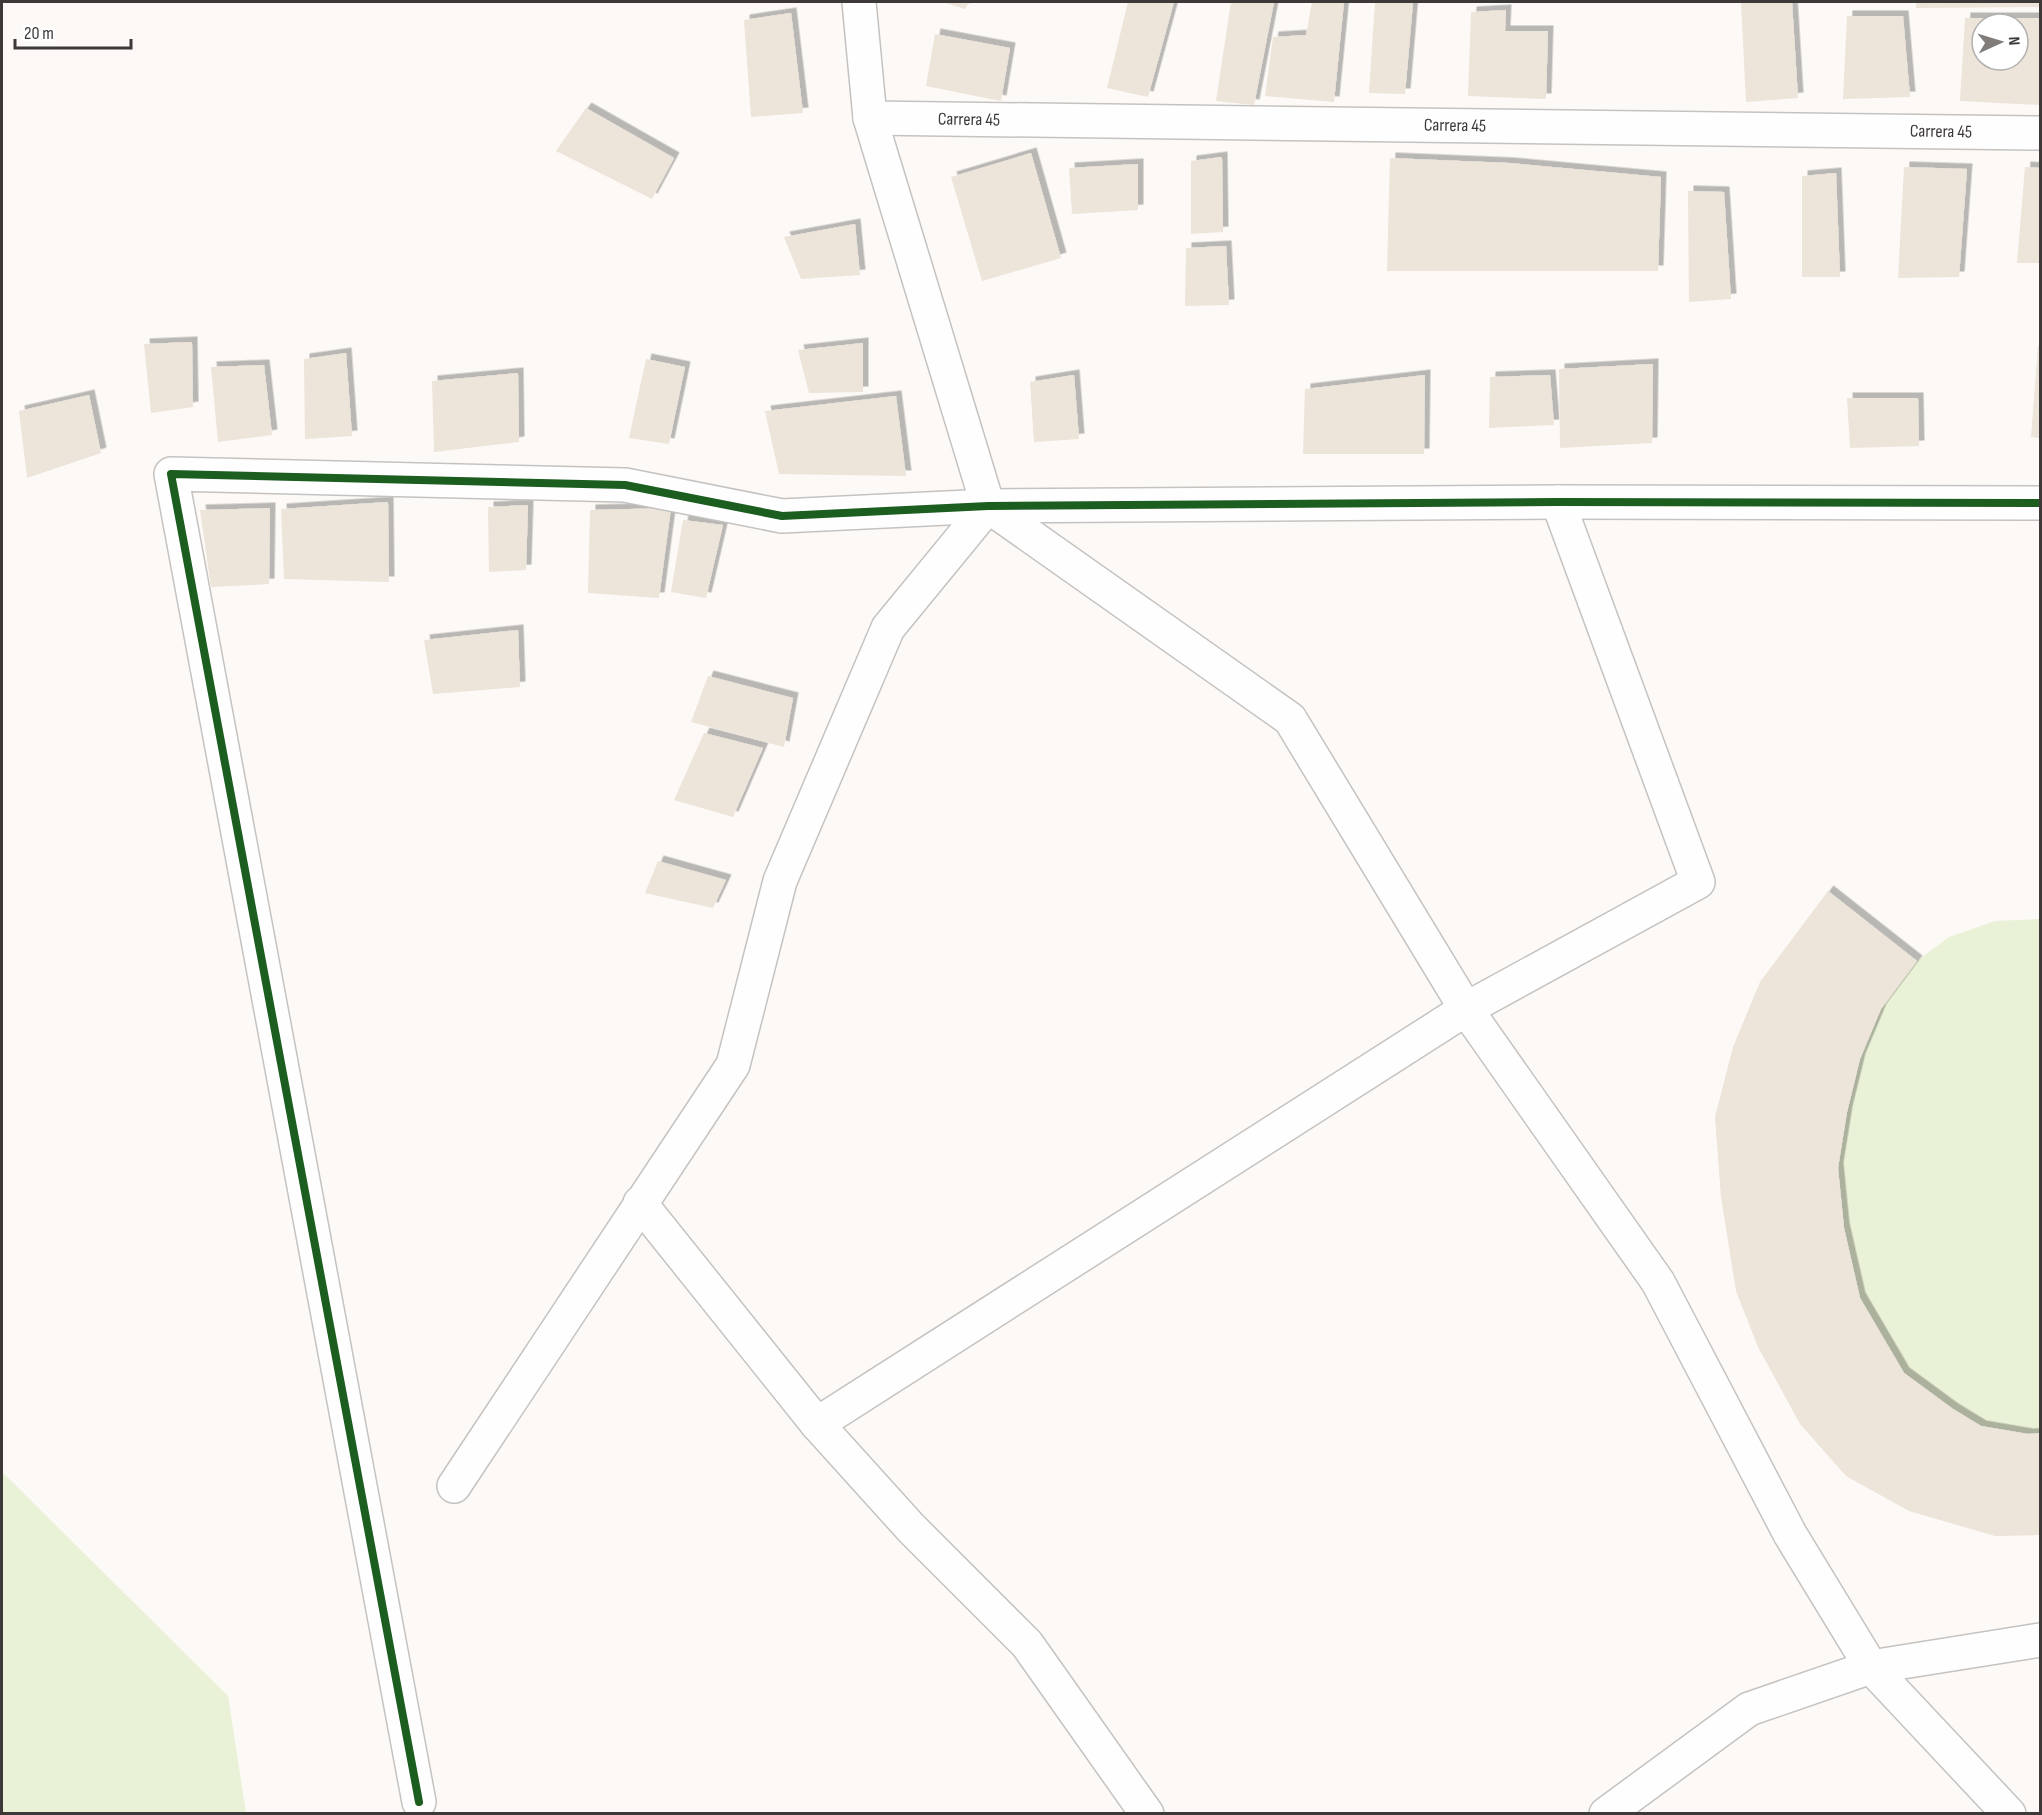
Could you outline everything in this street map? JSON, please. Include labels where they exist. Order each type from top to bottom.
[{"type":"street","points":[[859,2],[870,118],[988,506],[1290,719],[1466,1008],[1658,1282],[1790,1534],[1871,1667],[2009,1814]]},
{"type":"street","name":"Carrera 45","points":[[870,118],[2040,133]]},
{"type":"street","points":[[419,1802],[171,474],[625,485],[782,516],[988,506],[1558,502],[2040,503]]},
{"type":"street","points":[[817,1424],[1466,1008],[1698,882],[1558,502]]},
{"type":"street","points":[[454,1486],[733,1065],[780,881],[888,628],[988,506]]},
{"type":"street","points":[[640,1203],[817,1424],[911,1528],[1027,1644],[1147,1814]]},
{"type":"street","points":[[1606,1814],[1749,1709],[1871,1667],[2040,1640]]},
{"type":"green space","points":[[2040,919],[2040,1433],[2028,1434],[1981,1426],[1953,1409],[1904,1373],[1860,1298],[1844,1228],[1838,1168],[1847,1112],[1860,1059],[1881,1009],[1917,961],[1949,937],[1995,921]]},
{"type":"green space","points":[[2,1472],[228,1696],[246,1813],[2,1813]]},
{"type":"building","points":[[942,2],[969,2],[965,9]]},
{"type":"building","points":[[1128,2],[1174,2],[1148,97],[1107,88]]},
{"type":"building","points":[[1231,2],[1274,2],[1254,105],[1216,101]]},
{"type":"building","points":[[1312,2],[1344,2],[1334,102],[1265,96],[1273,37],[1306,35]]},
{"type":"building","points":[[1375,2],[1413,2],[1405,94],[1369,93]]},
{"type":"building","points":[[1741,2],[1792,2],[1798,98],[1746,102]]},
{"type":"building","points":[[1916,2],[2040,2],[2040,7],[1916,8]]},
{"type":"building","points":[[1506,10],[1505,31],[1548,31],[1546,99],[1468,96],[1471,12]]},
{"type":"building","points":[[791,13],[803,113],[751,117],[744,20]]},
{"type":"building","points":[[1847,16],[1903,16],[1910,97],[1843,99]]},
{"type":"building","points":[[1965,18],[1970,18],[1970,72],[2030,72],[2030,18],[2040,18],[2040,105],[1960,101]]},
{"type":"building","points":[[935,34],[1010,48],[1001,101],[926,86]]},
{"type":"building","points":[[586,108],[674,158],[652,199],[556,151]]},
{"type":"building","points":[[1031,153],[1061,258],[982,281],[951,177]]},
{"type":"building","points":[[1222,157],[1223,232],[1191,234],[1191,161]]},
{"type":"building","points":[[1390,158],[1509,163],[1661,177],[1658,271],[1387,271]]},
{"type":"building","points":[[1138,164],[1138,210],[1072,214],[1069,168]]},
{"type":"building","points":[[1904,167],[1967,169],[1959,277],[1898,278]]},
{"type":"building","points":[[2025,167],[2040,168],[2040,263],[2017,263]]},
{"type":"building","points":[[1836,173],[1840,277],[1802,277],[1802,176]]},
{"type":"building","points":[[1688,191],[1724,192],[1731,299],[1689,302]]},
{"type":"building","points":[[855,224],[860,275],[801,279],[784,237]]},
{"type":"building","points":[[1226,246],[1229,305],[1185,306],[1186,248]]},
{"type":"building","points":[[192,342],[193,407],[151,413],[144,344]]},
{"type":"building","points":[[863,343],[863,392],[809,393],[798,350]]},
{"type":"building","points":[[2038,346],[2040,346],[2040,438],[2031,437]]},
{"type":"building","points":[[346,353],[352,436],[305,439],[304,359]]},
{"type":"building","points":[[646,359],[685,367],[669,444],[629,438]]},
{"type":"building","points":[[1653,364],[1652,443],[1560,448],[1559,369]]},
{"type":"building","points":[[264,365],[272,435],[218,442],[211,367]]},
{"type":"building","points":[[518,373],[519,442],[434,452],[432,381]]},
{"type":"building","points":[[1074,375],[1079,439],[1034,442],[1030,382]]},
{"type":"building","points":[[1425,375],[1424,454],[1303,454],[1305,389]]},
{"type":"building","points":[[1550,375],[1554,425],[1489,428],[1490,377]]},
{"type":"building","points":[[89,395],[101,453],[27,478],[19,411]]},
{"type":"building","points":[[896,396],[906,476],[779,474],[765,411]]},
{"type":"building","points":[[1847,398],[1918,398],[1919,446],[1850,448]]},
{"type":"building","points":[[388,502],[389,582],[284,579],[281,509]]},
{"type":"building","points":[[528,505],[526,570],[489,572],[488,507]]},
{"type":"building","points":[[270,508],[269,584],[211,587],[200,510]]},
{"type":"building","points":[[671,508],[659,598],[588,593],[590,510]]},
{"type":"building","points":[[683,520],[723,525],[706,598],[671,592]]},
{"type":"building","points":[[518,630],[520,687],[433,694],[424,640]]},
{"type":"building","points":[[708,676],[793,698],[784,747],[691,722]]},
{"type":"building","points":[[704,733],[763,748],[733,817],[674,800]]},
{"type":"building","points":[[658,861],[726,880],[713,908],[645,893]]},
{"type":"building","points":[[1828,891],[1917,961],[1881,1009],[1860,1059],[1847,1112],[1838,1168],[1844,1228],[1860,1298],[1904,1373],[1953,1409],[1981,1426],[2028,1434],[2040,1433],[2040,1535],[1995,1536],[1909,1511],[1846,1476],[1800,1424],[1758,1347],[1736,1291],[1721,1197],[1715,1117],[1733,1047],[1760,982]]},
{"type":"cycle path","points":[[419,1802],[171,474],[625,485],[782,516],[988,506],[1558,502],[2040,503]]}]
